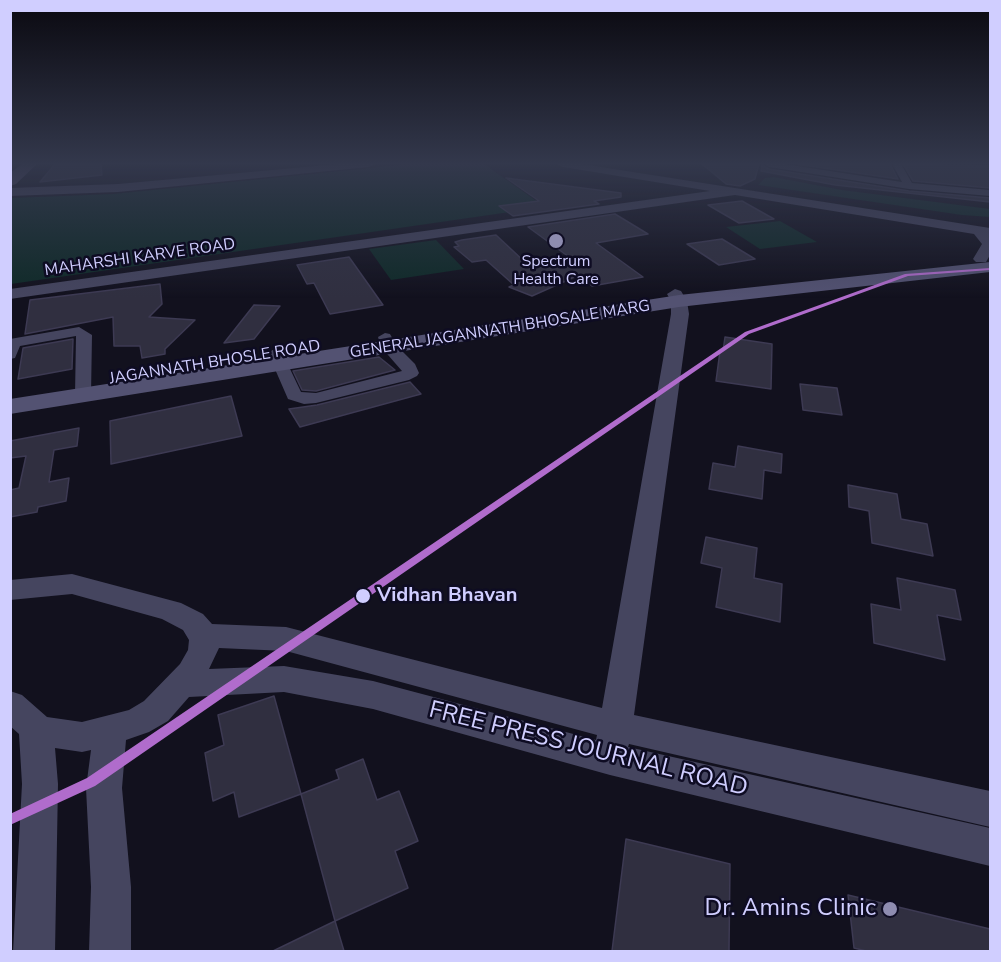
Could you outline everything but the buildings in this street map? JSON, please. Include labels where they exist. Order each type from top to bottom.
[{"type":"main road","name":"GENERAL JAGANNATH BHOSALE MARG","points":[[10,407],[83,389],[677,298],[987,261]]},
{"type":"main road","name":"JAGANNATH BHOSLE ROAD","points":[[10,395],[83,389]]},
{"type":"street","name":"MAHARSHI KARVE ROAD","points":[[10,288],[572,209]]},
{"type":"street","name":"MAHARSHI KARVE ROAD","points":[[10,294],[612,209]]},
{"type":"street","points":[[850,209],[945,224],[987,234],[989,244],[987,261]]},
{"type":"street","points":[[613,743],[680,314],[677,298]]},
{"type":"street","points":[[10,354],[14,343],[79,331],[85,334],[83,389]]},
{"type":"street","points":[[278,359],[294,395],[304,399],[316,398],[403,377],[411,373],[409,367],[387,342]]},
{"type":"street","points":[[10,590],[72,584],[171,611],[193,622],[202,635],[203,650],[198,664],[156,711],[137,722],[82,737],[39,731],[23,716]]},
{"type":"street","name":"FREE PRESS JOURNAL ROAD","points":[[202,635],[286,639],[613,743],[990,848]]},
{"type":"street","name":"FREE PRESS JOURNAL ROAD","points":[[182,684],[284,679],[613,743],[990,809]]},
{"type":"street","points":[[23,716],[40,784],[34,951]]},
{"type":"street","points":[[110,731],[104,788],[111,887],[110,951]]},
{"type":"green space","points":[[10,209],[532,209],[11,284]]},
{"type":"green space","points":[[920,209],[990,209],[990,217]]},
{"type":"green space","points":[[780,221],[817,242],[760,249],[726,227]]},
{"type":"green space","points":[[436,240],[464,269],[391,280],[369,249]]},
{"type":"transit line","points":[[10,820],[91,782],[747,333],[907,275],[990,269]]},
{"type":"place","name":"Spectrum Health Care","points":[[556,241]]},
{"type":"place","name":"Vidhan Bhavan","points":[[363,596]]},
{"type":"place","name":"Dr. Amins Clinic","points":[[890,909]]}]
